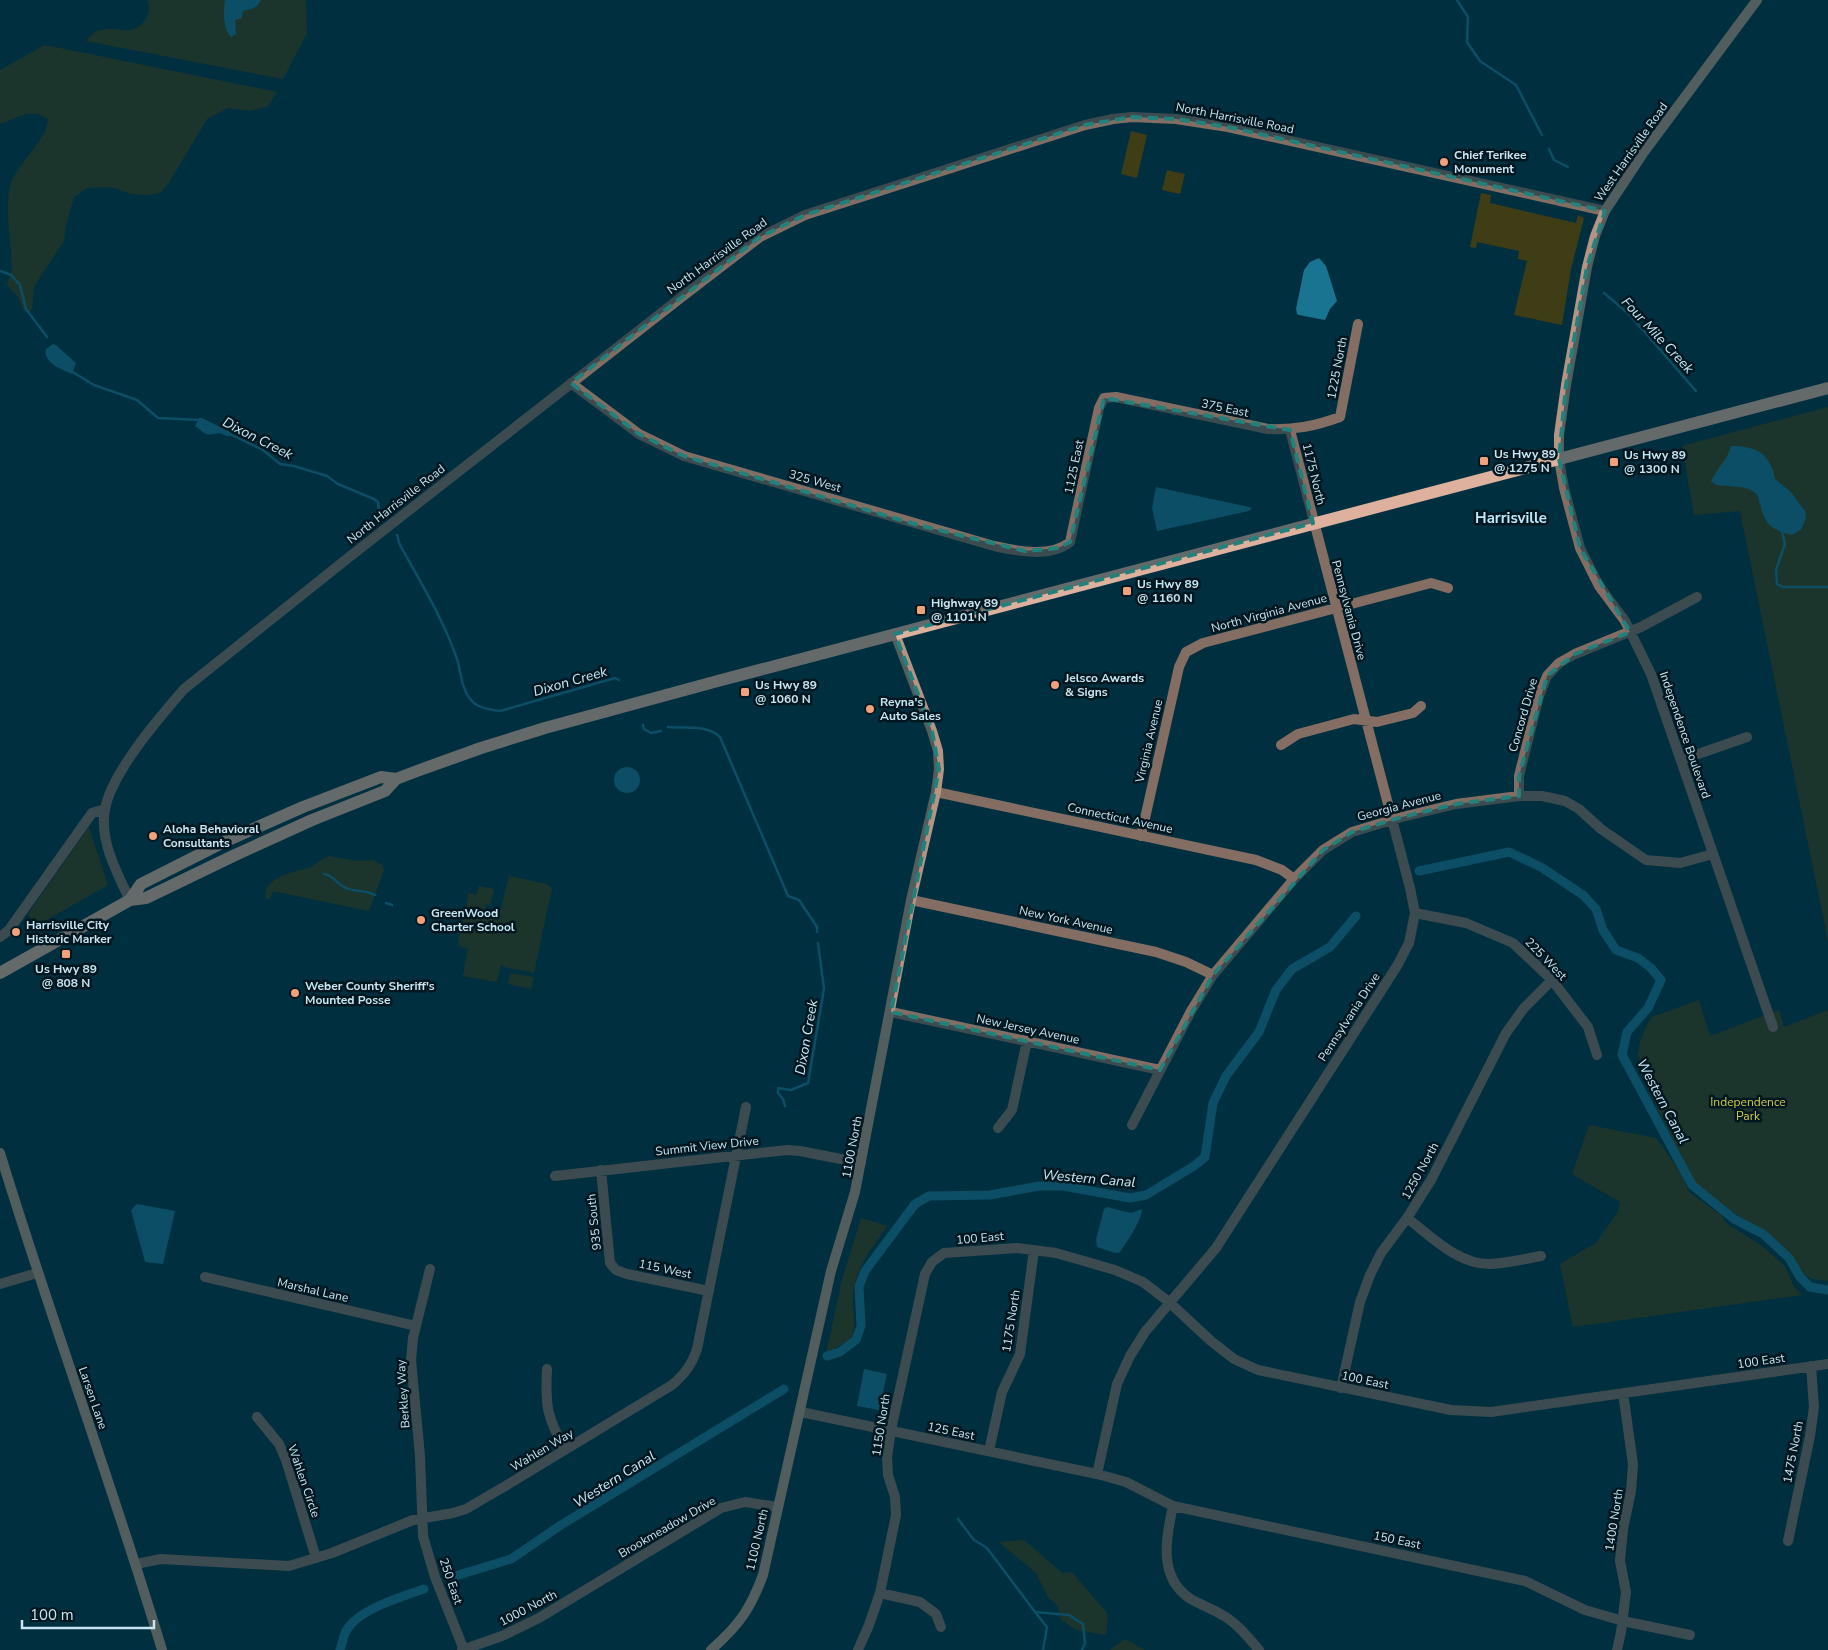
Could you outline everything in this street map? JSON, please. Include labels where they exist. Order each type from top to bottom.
[{"type":"main road","points":[[0,973],[130,900],[141,884],[226,841],[303,807],[381,777],[396,779],[481,748],[545,728],[1828,388]]},
{"type":"street","name":"West Harrisville Road","points":[[1559,459],[1559,435],[1580,304],[1595,236],[1605,211],[1644,152],[1757,0]]},
{"type":"street","name":"North Harrisville Road","points":[[130,900],[109,852],[104,827],[105,809],[121,770],[163,713],[184,689],[332,570],[760,237],[789,222],[805,215],[1085,125],[1132,117],[1176,118],[1228,127],[1605,211]]},
{"type":"street","name":"1225 North","points":[[1340,417],[1358,324]]},
{"type":"street","name":"325 West","points":[[571,383],[639,434],[684,456],[994,546],[1024,551],[1042,551],[1058,548],[1070,542]]},
{"type":"street","name":"375 East","points":[[1104,398],[1116,397],[1247,426],[1290,430],[1316,426],[1340,417]]},
{"type":"street","name":"1125 East","points":[[1070,542],[1099,408],[1104,398]]},
{"type":"street","name":"1175 North","points":[[1290,430],[1313,523]]},
{"type":"street","name":"Independence Boulevard","points":[[1559,459],[1564,488],[1580,548],[1599,586],[1625,621],[1650,674],[1773,1027]]},
{"type":"street","name":"Pennsylvania Drive","points":[[1097,1474],[1117,1384],[1130,1356],[1145,1332],[1216,1248],[1397,966],[1409,942],[1415,913],[1313,523]]},
{"type":"street","name":"North Virginia Avenue","points":[[1186,652],[1203,643],[1431,583],[1448,588]]},
{"type":"street","name":"Concord Drive","points":[[1519,796],[1519,776],[1539,696],[1547,676],[1559,663],[1575,654],[1630,632],[1697,597]]},
{"type":"street","name":"1100 North","points":[[711,1650],[738,1622],[754,1599],[762,1575],[801,1412],[831,1271],[862,1162],[911,900],[936,792],[940,769],[938,751],[895,634]]},
{"type":"street","name":"Virginia Avenue","points":[[1141,836],[1179,667],[1186,652]]},
{"type":"street","points":[[1280,745],[1298,734],[1354,719],[1376,722],[1413,713],[1421,706]]},
{"type":"street","points":[[1681,760],[1747,737]]},
{"type":"street","name":"Connecticut Avenue","points":[[936,792],[1268,864],[1282,870],[1294,879]]},
{"type":"street","name":"Georgia Avenue","points":[[1132,1125],[1191,1010],[1213,975],[1294,879],[1323,850],[1352,832],[1456,804],[1519,796],[1542,796],[1564,801],[1579,809],[1601,829],[1646,860],[1680,863],[1713,854]]},
{"type":"street","points":[[0,937],[9,930],[92,813],[105,809]]},
{"type":"street","name":"New York Avenue","points":[[911,900],[1156,952],[1186,962],[1213,975]]},
{"type":"street","name":"225 West","points":[[1415,913],[1466,923],[1513,943],[1552,980],[1588,1027],[1597,1055]]},
{"type":"street","name":"1250 North","points":[[1341,1388],[1360,1302],[1381,1253],[1407,1218],[1431,1180],[1506,1033],[1524,1008],[1552,980]]},
{"type":"street","name":"New Jersey Avenue","points":[[891,1012],[1160,1070]]},
{"type":"street","points":[[998,1128],[1012,1110],[1027,1041]]},
{"type":"street","name":"Wahlen Way","points":[[136,1564],[161,1559],[289,1566],[316,1558],[413,1520],[453,1514],[466,1509],[672,1385],[683,1376],[692,1363],[697,1349],[746,1107]]},
{"type":"street","name":"Summit View Drive","points":[[555,1176],[736,1154],[787,1150],[862,1162]]},
{"type":"street","name":"Larsen Lane","points":[[0,1153],[37,1273],[136,1564],[162,1650]]},
{"type":"street","name":"935 South","points":[[601,1170],[610,1263],[616,1270]]},
{"type":"street","points":[[1407,1218],[1455,1254],[1472,1261],[1490,1264],[1541,1256]]},
{"type":"street","name":"100 East","points":[[932,1262],[944,1254],[1017,1248],[1056,1253],[1115,1270],[1143,1282],[1169,1302],[1234,1360],[1258,1370],[1451,1410],[1491,1412],[1828,1364]]},
{"type":"street","name":"1175 North","points":[[989,1451],[1002,1392],[1020,1354],[1034,1250]]},
{"type":"street","name":"1150 North","points":[[858,1650],[880,1593],[896,1515],[895,1497],[888,1475],[887,1458],[891,1430],[925,1274],[932,1262]]},
{"type":"street","name":"Berkley Way","points":[[422,1518],[420,1456],[411,1360],[416,1326],[430,1269]]},
{"type":"street","name":"115 West","points":[[616,1270],[709,1291]]},
{"type":"street","points":[[0,1284],[37,1273]]},
{"type":"street","name":"Marshal Lane","points":[[205,1277],[416,1326]]},
{"type":"street","name":"1475 North","points":[[1788,1541],[1810,1436],[1814,1407],[1811,1366]]},
{"type":"street","points":[[547,1369],[546,1391],[548,1412],[553,1428],[565,1450]]},
{"type":"street","name":"1400 North","points":[[1617,1650],[1626,1592],[1620,1560],[1623,1529],[1632,1491],[1633,1464],[1623,1393]]},
{"type":"street","name":"125 East","points":[[801,1412],[1097,1474]]},
{"type":"street","name":"Wahlen Circle","points":[[258,1417],[279,1444],[286,1460],[316,1558]]},
{"type":"street","name":"150 East","points":[[1097,1474],[1126,1482],[1173,1506],[1525,1581],[1585,1610],[1690,1635]]},
{"type":"street","name":"Brookmeadow Drive","points":[[602,1580],[721,1508],[745,1502],[778,1507]]},
{"type":"street","points":[[1173,1506],[1165,1542],[1167,1564],[1176,1584],[1188,1597],[1228,1619],[1241,1629],[1259,1650]]},
{"type":"street","name":"250 East","points":[[422,1518],[423,1536],[435,1577],[463,1650]]},
{"type":"street","name":"1000 North","points":[[463,1650],[502,1636],[539,1618],[602,1580]]},
{"type":"street","points":[[880,1593],[920,1602],[936,1614],[941,1627]]},
{"type":"highlighted area","points":[[1132,117],[1176,119],[1228,127],[1605,211],[1587,267],[1566,385],[1559,459],[1580,548],[1630,632],[1575,654],[1547,676],[1519,776],[1519,796],[1456,804],[1402,817],[1352,832],[1323,850],[1213,975],[1160,1070],[891,1012],[939,769],[932,731],[895,634],[1313,523],[1290,430],[1104,398],[1070,542],[1058,548],[1025,551],[918,525],[684,456],[639,434],[571,383],[760,237],[805,215],[952,167],[1085,125]]},
{"type":"green space","points":[[147,0],[226,0],[224,9],[225,26],[235,25],[235,20],[243,16],[243,11],[261,0],[306,0],[307,33],[283,79],[86,41],[92,34],[100,30],[130,30],[139,26],[148,14],[149,5]]},
{"type":"green space","points":[[45,45],[277,92],[268,106],[251,111],[228,108],[207,119],[168,184],[160,193],[149,195],[131,194],[111,187],[87,188],[74,197],[66,225],[64,241],[35,285],[32,307],[29,313],[24,311],[18,297],[7,285],[12,267],[8,216],[9,196],[13,178],[43,135],[48,119],[37,114],[31,114],[0,124],[0,70]]},
{"type":"green space","points":[[1131,131],[1147,135],[1137,178],[1121,174]]},
{"type":"green space","points":[[1167,170],[1185,174],[1180,194],[1162,190]]},
{"type":"green space","points":[[1481,193],[1491,195],[1490,203],[1576,223],[1578,215],[1584,218],[1571,269],[1562,325],[1514,315],[1527,261],[1518,259],[1519,251],[1477,242],[1476,248],[1470,247]]},
{"type":"green space","points":[[1828,407],[1828,941],[1740,511],[1694,515],[1682,446]]},
{"type":"green space","points":[[89,827],[108,885],[36,926],[28,914]]},
{"type":"green space","points":[[329,856],[357,861],[373,860],[382,865],[384,870],[369,911],[273,891],[270,899],[266,899],[268,886],[273,881],[287,874],[311,867]]},
{"type":"green space","points":[[509,876],[546,884],[552,888],[534,973],[504,967],[501,964],[497,982],[463,976],[468,949],[460,947],[458,941],[469,892],[476,895],[479,886],[494,889],[490,905],[486,904],[485,909],[499,912]]},
{"type":"green space","points":[[510,973],[534,977],[531,989],[508,984]]},
{"type":"green space","name":"Independence Park","points":[[1699,1000],[1710,1036],[1779,1010],[1784,1027],[1828,1010],[1828,1281],[1812,1279],[1802,1273],[1788,1253],[1765,1231],[1738,1216],[1695,1184],[1646,1085],[1638,1055],[1640,1041],[1646,1026],[1652,1017]]},
{"type":"green space","points":[[1589,1125],[1656,1138],[1679,1170],[1689,1192],[1721,1215],[1727,1224],[1761,1245],[1785,1266],[1793,1285],[1802,1295],[1573,1327],[1560,1264],[1596,1243],[1618,1212],[1620,1202],[1572,1174]]},
{"type":"green space","points":[[861,1218],[887,1226],[865,1258],[854,1285],[853,1335],[849,1340],[826,1354],[842,1280]]},
{"type":"green space","points":[[1024,1540],[1062,1573],[1072,1572],[1107,1613],[1106,1635],[1077,1630],[1061,1620],[1058,1606],[1048,1597],[1036,1573],[999,1542]]},
{"type":"green space","points":[[1125,1639],[1145,1650],[1110,1650]]},
{"type":"water","points":[[225,0],[261,0],[256,6],[243,11],[242,18],[235,20],[236,34],[231,37],[225,25]]},
{"type":"water","points":[[1319,258],[1326,266],[1337,301],[1330,309],[1325,320],[1299,315],[1296,309],[1304,270],[1310,262]]},
{"type":"water","points":[[53,344],[76,363],[72,374],[54,365],[47,358],[46,349]]},
{"type":"water","points":[[199,418],[232,433],[232,436],[219,433],[204,433],[195,426]]},
{"type":"water","points":[[1731,446],[1755,450],[1770,463],[1775,479],[1791,492],[1805,511],[1806,518],[1801,530],[1792,535],[1775,529],[1770,526],[1764,516],[1757,494],[1749,489],[1716,485],[1711,481],[1726,459]]},
{"type":"water","points":[[1156,487],[1252,508],[1249,511],[1157,531],[1152,508]]},
{"type":"water","points":[[627,767],[636,771],[640,780],[636,789],[627,793],[618,789],[614,780],[618,771]]},
{"type":"water","points":[[137,1204],[175,1211],[163,1264],[145,1262],[131,1210]]},
{"type":"water","points":[[1107,1207],[1131,1213],[1142,1209],[1137,1225],[1119,1253],[1097,1247],[1096,1240],[1104,1209]]},
{"type":"water","points":[[864,1369],[887,1374],[879,1410],[857,1406]]},
{"type":"waterway","name":"Four Mile Creek","points":[[1457,0],[1468,17],[1467,42],[1480,61],[1516,85],[1542,135]]},
{"type":"waterway","name":"Four Mile Creek","points":[[1549,149],[1554,160],[1568,167]]},
{"type":"waterway","name":"Dixon Creek","points":[[0,271],[11,275],[20,285],[26,309],[47,337]]},
{"type":"waterway","name":"Four Mile Creek","points":[[1604,293],[1629,314],[1696,391]]},
{"type":"waterway","name":"Dixon Creek","points":[[71,371],[94,385],[137,400],[158,418],[200,420]]},
{"type":"waterway","name":"Dixon Creek","points":[[230,434],[263,450],[280,464],[294,466],[327,476],[338,484],[374,499],[378,502],[379,510]]},
{"type":"waterway","name":"Four Mile Creek","points":[[1782,532],[1785,544],[1776,570],[1777,584],[1783,587],[1828,587]]},
{"type":"waterway","name":"Dixon Creek","points":[[397,535],[400,545],[432,602],[453,647],[464,687],[469,697],[478,705],[500,711],[615,678],[619,680]]},
{"type":"waterway","name":"Dixon Creek","points":[[643,725],[644,729],[651,733],[661,731]]},
{"type":"waterway","name":"Dixon Creek","points":[[668,727],[708,730],[720,737],[788,896],[799,900],[817,927],[817,932]]},
{"type":"waterway","name":"Western Canal","points":[[1419,871],[1509,852],[1541,867],[1583,895],[1596,909],[1603,930],[1616,950],[1638,958],[1651,968],[1661,980],[1648,1008],[1627,1032],[1622,1055],[1692,1185],[1734,1219],[1763,1234],[1789,1258],[1800,1277],[1810,1287],[1828,1290]]},
{"type":"waterway","points":[[324,874],[348,889],[375,895]]},
{"type":"waterway","points":[[386,903],[392,905]]},
{"type":"waterway","name":"Western Canal","points":[[827,1356],[840,1352],[856,1340],[861,1326],[859,1286],[865,1271],[915,1204],[929,1196],[990,1195],[1039,1186],[1063,1186],[1130,1198],[1146,1195],[1194,1166],[1205,1157],[1213,1103],[1226,1076],[1259,1032],[1276,990],[1292,969],[1330,947],[1356,916]]},
{"type":"waterway","name":"Dixon Creek","points":[[785,1106],[783,1099],[778,1093],[778,1088],[791,1090],[808,1083],[824,989],[818,943]]},
{"type":"waterway","name":"Western Canal","points":[[452,1577],[511,1559],[561,1525],[784,1389]]},
{"type":"waterway","name":"Dixon Creek","points":[[958,1519],[974,1540],[987,1548],[1035,1612],[1069,1615],[1083,1624],[1085,1643],[1082,1650]]},
{"type":"waterway","name":"Western Canal","points":[[340,1650],[346,1631],[360,1616],[392,1600],[424,1589]]},
{"type":"waterway","points":[[1035,1612],[1047,1627],[1043,1650]]},
{"type":"place","name":"Chief Terikee Monument","points":[[1444,162]]},
{"type":"place","name":"Us Hwy 89 @ 1275 N","points":[[1484,461]]},
{"type":"place","name":"Us Hwy 89 @ 1300 N","points":[[1614,462]]},
{"type":"place","name":"Us Hwy 89 @ 1160 N","points":[[1127,591]]},
{"type":"place","name":"Highway 89 @ 1101 N","points":[[921,610]]},
{"type":"place","name":"Jelsco Awards & Signs","points":[[1055,685]]},
{"type":"place","name":"Us Hwy 89 @ 1060 N","points":[[745,692]]},
{"type":"place","name":"Reyna's Auto Sales","points":[[870,709]]},
{"type":"place","name":"Aloha Behavioral Consultants","points":[[153,836]]},
{"type":"place","name":"GreenWood Charter School","points":[[421,920]]},
{"type":"place","name":"Harrisville City Historic Marker","points":[[16,932]]},
{"type":"place","name":"Us Hwy 89 @ 808 N","points":[[66,954]]},
{"type":"place","name":"Weber County Sheriff's Mounted Posse","points":[[295,993]]},
{"type":"district","name":"Harrisville","points":[[1511,518]]}]
